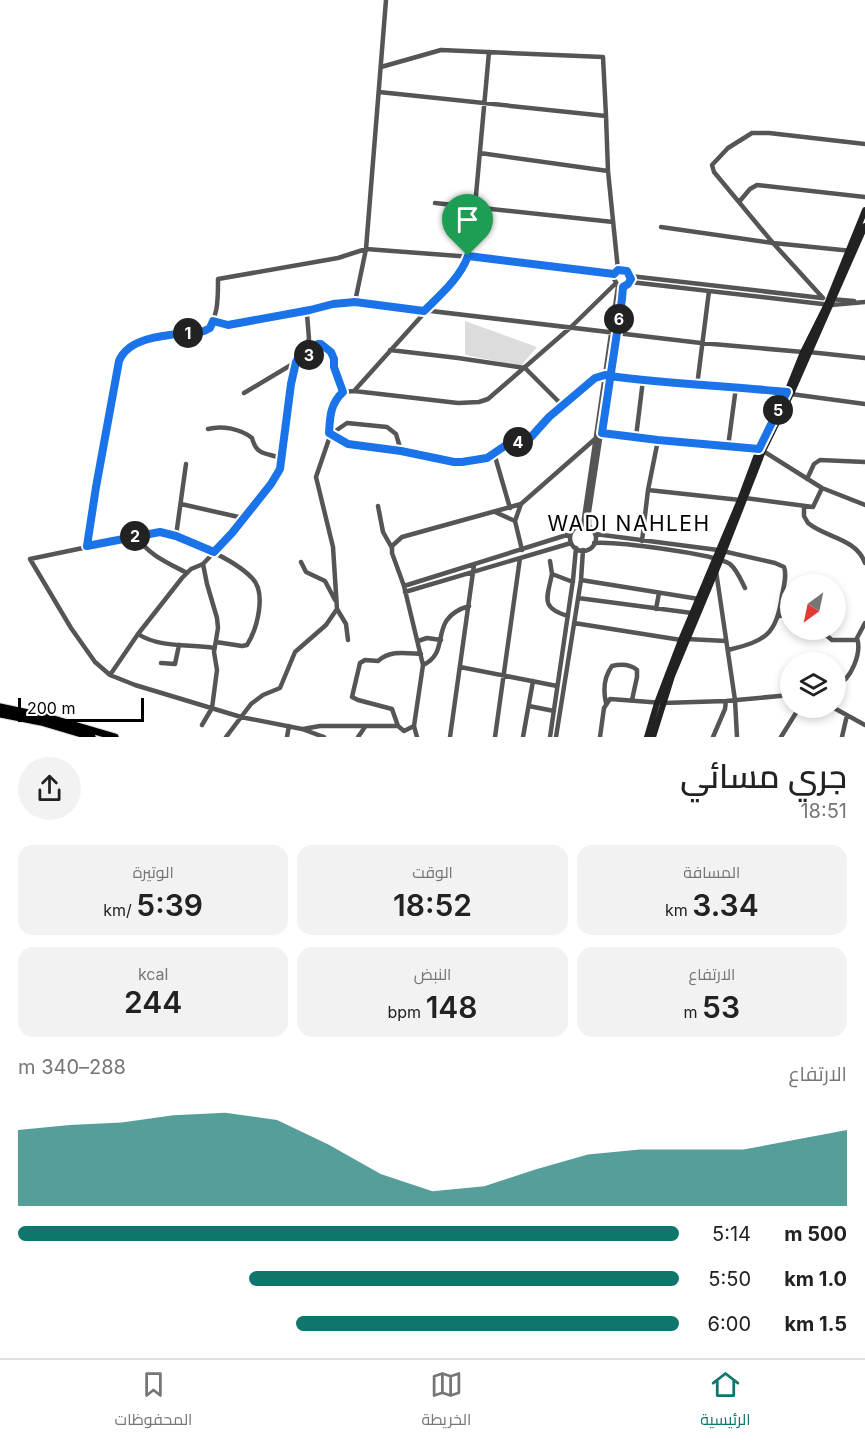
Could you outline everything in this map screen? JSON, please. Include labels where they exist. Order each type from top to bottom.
[{"type":"highway","points":[[0,707],[47,717],[115,737]]},
{"type":"highway","points":[[0,714],[41,722],[92,737]]},
{"type":"main road","points":[[852,251],[865,210]]},
{"type":"main road","points":[[647,737],[692,613],[718,560],[761,450],[789,393],[828,301],[865,226]]},
{"type":"main road","points":[[684,639],[716,571],[718,560]]},
{"type":"main road","points":[[653,737],[660,703]]},
{"type":"street","points":[[355,302],[366,249],[386,0]]},
{"type":"street","points":[[381,67],[441,50],[603,57],[608,171],[619,286],[617,333],[595,439],[586,526]]},
{"type":"street","points":[[354,391],[463,269],[468,256],[475,206],[489,52]]},
{"type":"street","points":[[379,92],[606,116]]},
{"type":"street","points":[[828,301],[773,243],[714,172],[712,165],[728,148],[746,135],[759,132],[865,144]]},
{"type":"street","points":[[480,153],[608,171]]},
{"type":"street","points":[[739,202],[750,189],[757,185],[865,197]]},
{"type":"street","points":[[435,203],[613,222]]},
{"type":"street","points":[[661,227],[773,243],[852,251]]},
{"type":"street","points":[[87,546],[122,355],[138,341],[204,331],[210,328],[213,321],[218,279],[338,258],[366,249],[468,256],[616,272],[627,271],[630,279]]},
{"type":"street","points":[[226,737],[251,704],[263,695],[280,688],[295,652],[326,625],[337,609],[333,547],[316,477],[330,434],[331,410],[338,396],[343,392],[354,391],[458,403],[479,402],[494,396],[571,327],[630,279],[709,292],[864,302]]},
{"type":"street","points":[[668,284],[710,286],[828,301]]},
{"type":"street","points":[[586,526],[602,433],[610,333],[619,286]]},
{"type":"street","points":[[697,386],[710,286]]},
{"type":"street","points":[[213,321],[228,325],[333,304],[355,302],[701,343],[865,358]]},
{"type":"street","points":[[110,675],[138,634],[187,573],[203,564],[214,552],[271,484],[280,469],[296,362],[309,339],[307,314],[310,310]]},
{"type":"street","points":[[300,355],[309,355],[318,344],[325,347],[334,359],[334,367],[343,392]]},
{"type":"street","points":[[390,350],[525,368],[562,405]]},
{"type":"street","points":[[244,393],[296,362]]},
{"type":"street","points":[[330,434],[348,444],[401,451],[434,459],[462,462],[487,458],[509,443],[531,437],[538,427],[595,378],[607,376],[697,386],[736,387],[865,404]]},
{"type":"street","points":[[636,437],[643,380]]},
{"type":"street","points":[[728,447],[736,387]]},
{"type":"street","points":[[330,434],[347,423],[387,427],[396,434],[401,451]]},
{"type":"street","points":[[208,429],[222,427],[246,434],[252,438],[254,447],[259,452],[283,459]]},
{"type":"street","points":[[602,433],[761,450],[822,488],[865,505]]},
{"type":"street","points":[[392,548],[394,542],[402,537],[521,504],[595,439]]},
{"type":"street","points":[[642,544],[648,490],[658,440]]},
{"type":"street","points":[[494,453],[510,508]]},
{"type":"street","points":[[807,479],[814,464],[820,460],[865,462]]},
{"type":"street","points":[[176,536],[186,464]]},
{"type":"street","points":[[648,490],[813,507],[822,488]]},
{"type":"street","points":[[181,504],[243,518]]},
{"type":"street","points":[[521,504],[515,521],[522,550]]},
{"type":"street","points":[[378,506],[383,532],[392,548],[404,585],[423,665],[414,726],[417,737]]},
{"type":"street","points":[[804,507],[804,516],[808,523],[853,546],[865,563]]},
{"type":"street","points":[[495,512],[515,521]]},
{"type":"street","points":[[404,585],[522,550],[570,534],[575,527],[586,526],[595,534],[727,562],[745,588]]},
{"type":"street","points":[[138,634],[147,640],[179,645],[248,645],[260,614],[259,594],[253,578],[214,552],[176,536],[160,532],[30,559],[71,628],[95,662],[110,675],[135,686],[242,717],[302,729],[324,737]]},
{"type":"street","points":[[570,534],[571,543],[583,550],[590,548],[594,543],[595,534]]},
{"type":"street","points":[[137,536],[148,550],[187,573]]},
{"type":"street","points":[[405,592],[571,543]]},
{"type":"street","points":[[594,543],[642,544],[721,551],[784,567],[779,616],[775,625],[763,639],[728,650]]},
{"type":"street","points":[[550,737],[576,548]]},
{"type":"street","points":[[556,737],[581,580],[583,550]]},
{"type":"street","points":[[495,737],[520,558]]},
{"type":"street","points":[[550,561],[552,574],[548,605],[552,611],[568,616]]},
{"type":"street","points":[[301,562],[306,572],[325,581],[337,603]]},
{"type":"street","points":[[575,563],[582,565]]},
{"type":"street","points":[[202,725],[212,708],[217,670],[215,645],[217,618],[203,564]]},
{"type":"street","points":[[450,737],[474,565]]},
{"type":"street","points":[[716,571],[735,700],[737,737]]},
{"type":"street","points":[[552,574],[573,582]]},
{"type":"street","points":[[581,580],[699,599]]},
{"type":"street","points":[[656,609],[659,593]]},
{"type":"street","points":[[578,598],[692,613]]},
{"type":"street","points":[[423,665],[435,655],[443,626],[449,615],[469,606]]},
{"type":"street","points":[[337,609],[344,617],[348,640]]},
{"type":"street","points":[[574,623],[684,639],[726,641]]},
{"type":"street","points":[[846,680],[856,656],[865,623]]},
{"type":"street","points":[[418,641],[427,638],[441,640]]},
{"type":"street","points":[[832,640],[860,642]]},
{"type":"street","points":[[161,663],[175,664],[179,645]]},
{"type":"street","points":[[414,726],[404,731],[398,726],[392,709],[352,697],[360,663],[365,660],[378,661],[384,655],[391,653],[421,654]]},
{"type":"street","points":[[600,737],[606,703],[604,686],[612,666],[632,666],[637,670],[632,700]]},
{"type":"street","points":[[460,667],[557,686]]},
{"type":"street","points":[[523,737],[533,681]]},
{"type":"street","points":[[606,703],[610,699],[660,703],[726,701],[780,696]]},
{"type":"street","points":[[713,737],[726,701]]},
{"type":"street","points":[[529,706],[554,711]]},
{"type":"street","points":[[842,737],[847,715],[865,725]]},
{"type":"street","points":[[784,736],[794,718]]},
{"type":"street","points":[[287,737],[289,726]]},
{"type":"street","points":[[302,729],[320,726],[398,726]]},
{"type":"street","points":[[358,737],[365,726]]},
{"type":"shaded area","points":[[465,321],[537,347],[521,366],[465,355]]},
{"type":"district","name":"WADI NAHLEH","points":[[629,524]]},
{"type":"route","points":[[468,256],[463,269],[424,311],[355,302],[333,304],[228,325],[213,321],[210,328],[204,331],[138,341],[131,345],[119,361],[87,546],[160,532],[176,536],[214,552],[271,484],[280,469],[296,362],[300,355],[309,355],[318,344],[331,352],[343,392],[333,404],[329,433],[348,444],[401,451],[454,462],[487,458],[509,443],[531,437],[538,427],[562,405],[595,378],[605,375],[610,376],[643,380],[697,386],[787,392],[759,449],[602,433],[610,376],[622,299],[623,287],[631,279],[627,271],[618,270],[614,274],[468,256]]}]
